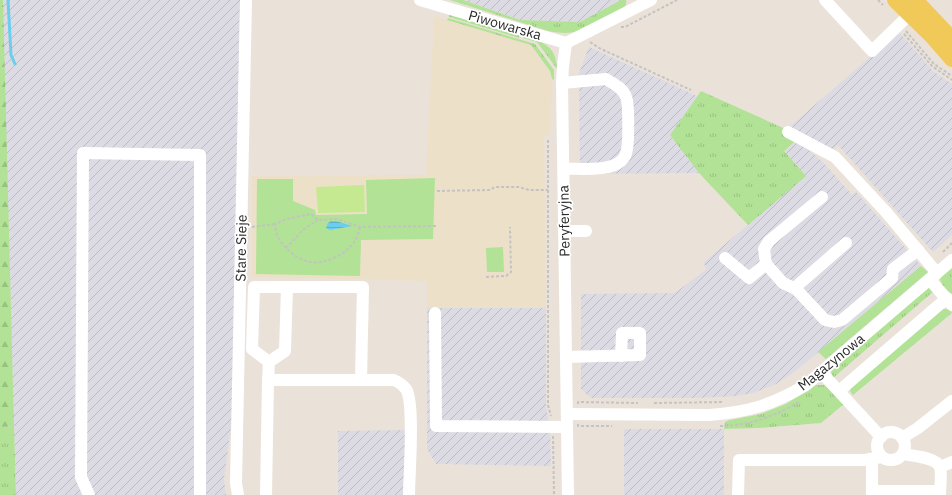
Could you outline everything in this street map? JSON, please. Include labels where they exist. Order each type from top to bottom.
[{"type":"main road","points":[[891,2],[952,39]]},
{"type":"main road","points":[[908,12],[952,59]]},
{"type":"street","name":"Stare Sieje","points":[[238,495],[236,484],[246,0]]},
{"type":"street","name":"Piwowarska","points":[[420,0],[566,43]]},
{"type":"street","points":[[566,43],[651,0]]},
{"type":"street","points":[[825,0],[872,51],[908,12]]},
{"type":"street","name":"Peryferyjna","points":[[566,43],[562,83],[568,495]]},
{"type":"street","points":[[562,83],[606,79],[621,89],[627,98],[628,136],[626,154],[621,161],[603,168],[564,169]]},
{"type":"street","points":[[788,132],[835,157],[886,212],[918,250],[949,302],[839,391]]},
{"type":"street","points":[[89,495],[81,477],[83,153],[200,155],[200,495]]},
{"type":"street","points":[[822,197],[769,241],[764,249],[766,264],[783,283],[796,289],[825,320],[834,322],[842,320],[892,278],[893,269],[918,250]]},
{"type":"street","points":[[564,231],[586,231]]},
{"type":"street","points":[[796,289],[799,284],[846,242]]},
{"type":"street","name":"Magazynowa","points":[[567,414],[729,414],[761,407],[784,398],[806,385],[933,276],[947,256]]},
{"type":"street","points":[[725,258],[749,278],[766,264]]},
{"type":"street","points":[[268,362],[252,349],[254,287],[363,287],[361,380]]},
{"type":"street","points":[[268,362],[284,351],[287,287]]},
{"type":"street","points":[[435,313],[436,426],[567,427]]},
{"type":"street","points":[[566,358],[621,356]]},
{"type":"street","points":[[266,495],[268,362]]},
{"type":"street","points":[[821,372],[881,437]]},
{"type":"street","points":[[268,380],[394,380],[400,383],[407,390],[409,397],[411,430],[409,495]]},
{"type":"street","points":[[902,438],[918,428],[952,401]]},
{"type":"street","points":[[738,495],[739,460],[876,458],[894,460],[902,454],[905,447],[902,438],[894,433],[884,434],[877,445],[877,449],[876,458],[872,493],[940,493],[940,467],[936,462],[902,454]]},
{"type":"street","points":[[940,467],[952,462]]},
{"type":"path","points":[[882,0],[891,2]]},
{"type":"path","points":[[908,12],[916,44],[934,64],[952,76]]},
{"type":"path","points":[[582,35],[599,48],[691,90]]},
{"type":"path","points":[[914,46],[932,66],[952,80]]},
{"type":"path","points":[[548,140],[548,405],[553,427],[554,495]]},
{"type":"path","points":[[437,191],[490,190],[495,187],[519,187],[529,190],[548,190]]},
{"type":"path","points":[[242,227],[275,224],[287,219],[311,214],[318,220]]},
{"type":"path","points":[[286,248],[304,229],[318,220],[337,219],[360,227],[437,226]]},
{"type":"path","points":[[275,224],[275,231],[280,242],[298,258],[311,262],[326,260],[341,254],[356,238],[360,227]]},
{"type":"path","points":[[486,277],[506,276],[511,272],[510,227]]},
{"type":"path","points":[[947,256],[952,243]]},
{"type":"path","points":[[578,402],[644,403]]},
{"type":"path","points":[[652,403],[726,402]]},
{"type":"shaded area","points":[[2,0],[240,0],[235,347],[233,411],[224,479],[226,495],[16,495]]},
{"type":"shaded area","points":[[463,0],[621,0],[580,22],[520,20]]},
{"type":"shaded area","points":[[434,16],[531,45],[550,72],[552,88],[550,135],[544,136],[546,308],[427,308],[427,281],[252,277],[252,176],[426,175]]},
{"type":"shaded area","points":[[899,32],[933,71],[952,84],[952,235],[933,252],[838,145],[831,151],[787,129]]},
{"type":"shaded area","points":[[589,47],[697,96],[670,135],[699,173],[580,174],[579,73]]},
{"type":"shaded area","points":[[797,140],[823,162],[852,195],[856,192],[921,266],[793,373],[776,384],[753,393],[736,396],[700,398],[591,398],[581,389],[581,294],[675,293],[707,269],[703,263],[805,176],[784,151]]},
{"type":"shaded area","points":[[427,308],[546,308],[546,407],[550,427],[551,466],[436,464],[427,449]]},
{"type":"shaded area","points":[[624,429],[724,429],[724,495],[624,495]]},
{"type":"shaded area","points":[[406,430],[405,495],[338,495],[338,431]]},
{"type":"green space","points":[[0,0],[3,0],[14,426],[0,427]]},
{"type":"green space","points":[[450,0],[463,0],[520,20],[580,22],[621,0],[626,0],[626,5],[623,9],[579,31],[563,33],[548,31]]},
{"type":"green space","points":[[449,15],[519,34],[519,38],[449,17]]},
{"type":"green space","points":[[448,18],[535,44],[554,70],[554,80],[552,79],[550,71],[531,45],[447,20]]},
{"type":"green space","points":[[524,36],[540,42],[551,49],[556,60],[557,69],[537,42],[523,38]]},
{"type":"green space","points":[[701,91],[801,136],[784,151],[806,176],[748,225],[699,173],[670,135]]},
{"type":"green space","points":[[435,178],[433,239],[361,240],[360,276],[256,274],[257,179],[293,179],[293,201],[315,210],[316,215],[367,214],[366,180]]},
{"type":"green space","points":[[364,185],[365,212],[318,213],[316,187]]},
{"type":"green space","points":[[503,247],[504,272],[487,272],[486,248]]},
{"type":"green space","points":[[921,266],[928,272],[826,359],[818,352]]},
{"type":"green space","points":[[952,267],[952,296],[942,284],[940,279],[943,274]]},
{"type":"green space","points":[[930,286],[934,291],[833,378],[831,371]]},
{"type":"green space","points":[[943,309],[949,309],[952,313],[853,395],[850,391],[851,387]]},
{"type":"green space","points":[[816,385],[825,385],[844,404],[821,423],[724,429],[725,422],[761,414],[786,404]]},
{"type":"green space","points":[[14,426],[16,495],[0,495],[0,427]]},
{"type":"water","points":[[331,221],[352,226],[330,230],[326,228],[328,223]]},
{"type":"waterway","points":[[8,0],[11,55],[15,64]]}]
